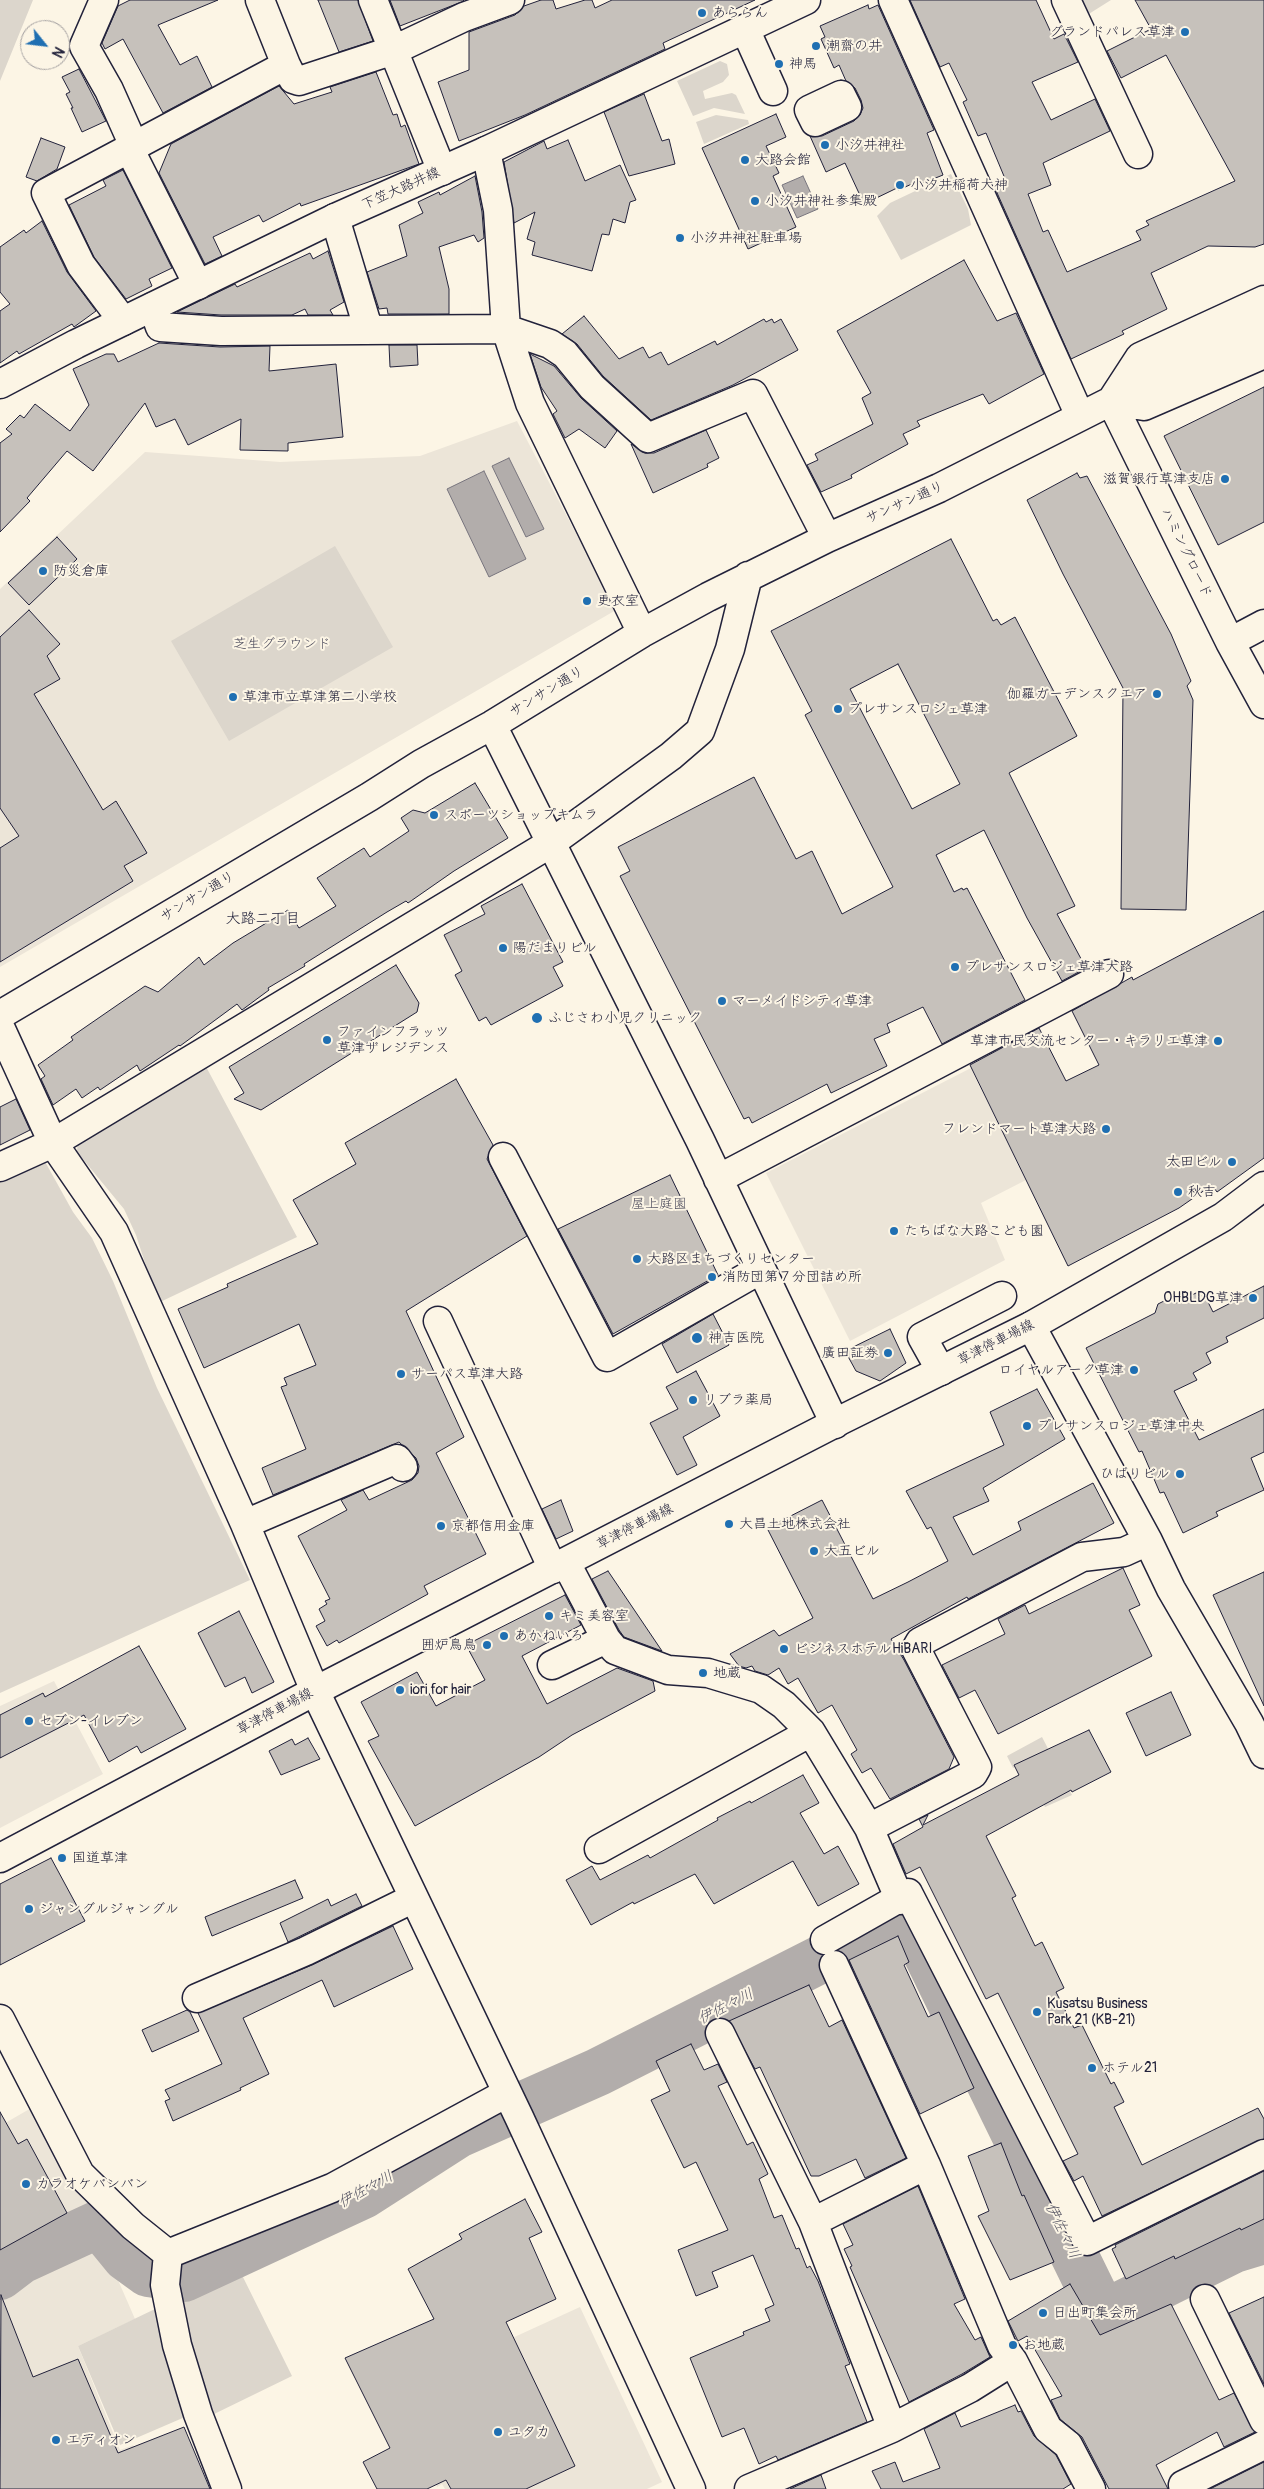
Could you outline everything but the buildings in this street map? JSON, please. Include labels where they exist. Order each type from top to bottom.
[{"type":"street","points":[[104,0],[84,46],[109,90],[132,147],[198,285]]},
{"type":"street","points":[[260,0],[286,65],[293,79],[299,81],[394,50],[461,8],[510,0]]},
{"type":"street","points":[[373,0],[442,171]]},
{"type":"street","name":"下笠大路井線","points":[[0,384],[123,321],[335,218],[486,152],[806,0]]},
{"type":"street","points":[[893,0],[1080,416]]},
{"type":"street","points":[[1066,0],[1138,154]]},
{"type":"street","points":[[745,29],[773,91]]},
{"type":"street","points":[[123,321],[81,265],[46,193],[286,65]]},
{"type":"street","points":[[486,152],[498,210],[506,329],[530,404],[642,634]]},
{"type":"street","points":[[335,218],[368,328]]},
{"type":"street","points":[[1264,300],[1140,357],[1111,401],[1144,406],[1264,354]]},
{"type":"street","points":[[153,308],[160,327],[220,331],[368,328],[506,329],[550,344],[565,354],[592,387],[648,438],[753,394],[827,538]]},
{"type":"street","name":"サンサン通り","points":[[0,1015],[369,797],[421,764],[492,725],[642,634],[748,576],[827,538],[940,488],[1210,351],[1264,328]]},
{"type":"street","name":"ハミングロード","points":[[1111,401],[1230,642],[1264,704]]},
{"type":"street","points":[[0,1166],[53,1143],[551,842],[671,756],[700,731],[730,650],[748,576]]},
{"type":"street","points":[[1230,642],[1264,624]]},
{"type":"street","points":[[492,725],[718,1179],[835,1424]]},
{"type":"street","points":[[718,1179],[1109,974]]},
{"type":"street","points":[[0,1027],[53,1143],[114,1232],[245,1524],[315,1691],[512,2104],[691,2489]]},
{"type":"street","points":[[503,1157],[607,1357],[761,1270]]},
{"type":"street","name":"草津停車場線","points":[[0,1858],[315,1691],[835,1424],[1031,1326],[1223,1217],[1264,1186]]},
{"type":"street","points":[[941,1371],[922,1338],[1002,1296]]},
{"type":"street","points":[[438,1320],[559,1566],[606,1639],[615,1650],[668,1670],[708,1673],[761,1690],[784,1705],[811,1732],[869,1828],[900,1900]]},
{"type":"street","points":[[1031,1326],[1148,1540],[1171,1589],[1257,1720],[1264,1754]]},
{"type":"street","points":[[245,1524],[396,1459],[403,1467]]},
{"type":"street","points":[[869,1828],[973,1774],[977,1767],[916,1649],[920,1642],[1082,1557],[1124,1552],[1148,1540]]},
{"type":"street","points":[[552,1665],[606,1639]]},
{"type":"street","points":[[599,1850],[811,1732]]},
{"type":"street","points":[[1091,2489],[1068,2445],[1048,2428],[1013,2361],[1002,2346],[926,2165],[830,1953],[908,1893],[1087,2241],[1264,2154]]},
{"type":"street","points":[[197,1998],[306,1951],[414,1898]]},
{"type":"street","points":[[0,2019],[80,2174],[133,2226],[168,2255]]},
{"type":"street","points":[[720,2033],[813,2222],[892,2428]]},
{"type":"street","points":[[168,2255],[332,2188],[512,2104]]},
{"type":"street","points":[[813,2222],[926,2165]]},
{"type":"street","points":[[168,2255],[165,2285],[177,2345],[198,2414],[227,2489]]},
{"type":"street","points":[[1205,2299],[1264,2420]]},
{"type":"street","points":[[748,2489],[892,2428],[970,2388],[1013,2361]]},
{"type":"street","points":[[1183,2485],[1264,2445]]},
{"type":"shaded area","points":[[803,176],[818,209],[797,218],[782,185]]},
{"type":"shaded area","name":"草津市立草津第二小学校","points":[[517,421],[616,610],[0,967],[0,589],[145,452],[280,462],[420,456]]},
{"type":"shaded area","points":[[509,458],[544,529],[526,537],[492,466]]},
{"type":"shaded area","points":[[484,471],[526,559],[489,577],[447,489]]},
{"type":"shaded area","name":"たちばな大路こども園","points":[[971,1068],[1026,1180],[981,1203],[1005,1260],[850,1341],[766,1173]]},
{"type":"shaded area","points":[[54,1681],[103,1774],[0,1828],[0,1706]]},
{"type":"shaded area","points":[[33,2107],[70,2179],[102,2214],[69,2227],[0,2263],[0,2126]]},
{"type":"shaded area","points":[[97,2232],[135,2319],[78,2346],[120,2450],[133,2445],[152,2489],[0,2489],[0,2285],[54,2253]]},
{"type":"shaded area","points":[[580,2307],[662,2482],[647,2489],[445,2489],[442,2484],[437,2487],[392,2393]]},
{"type":"green space","points":[[0,0],[33,0],[25,20],[20,20],[20,32],[0,81]]},
{"type":"green space","points":[[1075,0],[1111,0],[1084,17]]},
{"type":"green space","points":[[720,61],[727,64],[729,75],[723,82],[703,91],[705,99],[732,93],[736,95],[745,114],[714,108],[693,116],[677,81]]},
{"type":"green space","points":[[716,115],[748,120],[749,124],[704,144],[696,122]]},
{"type":"green space","points":[[951,174],[968,209],[971,225],[901,260],[877,216],[890,203]]},
{"type":"green space","name":"芝生グラウンド","points":[[335,546],[393,647],[229,741],[171,641]]},
{"type":"green space","points":[[203,1061],[297,1237],[158,1303],[136,1235],[124,1209],[77,1152],[78,1135]]},
{"type":"green space","points":[[43,1158],[73,1212],[92,1238],[113,1281],[157,1388],[250,1580],[0,1693],[0,1178]]},
{"type":"green space","points":[[1042,1737],[1072,1795],[1045,1807],[1023,1763],[1013,1768],[1007,1756]]},
{"type":"green space","points":[[236,2263],[292,2376],[210,2416],[177,2287],[195,2283]]},
{"type":"green space","points":[[155,2309],[185,2417],[120,2445],[78,2346]]},
{"type":"waterway","name":"伊佐々川","points":[[0,2276],[21,2260],[99,2224],[126,2257],[148,2273],[184,2278],[363,2195],[458,2134],[598,2072],[908,1915],[1103,2314],[1234,2249],[1264,2240]]},
{"type":"place","name":"あららん","points":[[702,13]]},
{"type":"place","name":"グランドパレス草津","points":[[1185,32]]},
{"type":"place","name":"潮齋の井","points":[[816,46]]},
{"type":"place","name":"神馬","points":[[779,64]]},
{"type":"place","name":"小汐井神社","points":[[825,145]]},
{"type":"place","name":"大路会館","points":[[745,160]]},
{"type":"place","name":"小汐井稲荷大神","points":[[900,185]]},
{"type":"place","name":"小汐井神社参集殿","points":[[755,201]]},
{"type":"place","name":"小汐井神社駐車場","points":[[680,238]]},
{"type":"place","name":"滋賀銀行草津支店","points":[[1225,479]]},
{"type":"place","name":"防災倉庫","points":[[43,571]]},
{"type":"place","name":"更衣室","points":[[587,601]]},
{"type":"place","name":"伽羅ガーデンスクエア","points":[[1157,694]]},
{"type":"place","name":"草津市立草津第二小学校","points":[[233,697]]},
{"type":"place","name":"プレサンスロジェ草津","points":[[838,709]]},
{"type":"place","name":"スポーツショップキムラ","points":[[434,815]]},
{"type":"place","name":"陽だまりビル","points":[[503,948]]},
{"type":"place","name":"プレサンスロジェ草津大路","points":[[955,967]]},
{"type":"place","name":"マーメイドシティ草津","points":[[722,1001]]},
{"type":"place","name":"ふじさわ小児クリニック","points":[[537,1018]]},
{"type":"place","name":"ファインフラッツ 草津ザレジデンス","points":[[327,1040]]},
{"type":"place","name":"草津市民交流センター・キラリエ草津","points":[[1218,1041]]},
{"type":"place","name":"フレンドマート草津大路","points":[[1106,1129]]},
{"type":"place","name":"太田ビル","points":[[1232,1162]]},
{"type":"place","name":"秋吉","points":[[1178,1192]]},
{"type":"place","name":"たちばな大路こども園","points":[[894,1231]]},
{"type":"place","name":"大路区まちづくりセンター","points":[[637,1259]]},
{"type":"place","name":"消防団第７分団詰め所","points":[[712,1277]]},
{"type":"place","name":"OHBLDG草津","points":[[1253,1298]]},
{"type":"place","name":"神吉医院","points":[[697,1338]]},
{"type":"place","name":"廣田証券","points":[[888,1353]]},
{"type":"place","name":"ロイヤルアーク草津","points":[[1134,1370]]},
{"type":"place","name":"サーパス草津大路","points":[[401,1374]]},
{"type":"place","name":"リブラ薬局","points":[[693,1400]]},
{"type":"place","name":"プレサンスロジェ草津中央","points":[[1027,1426]]},
{"type":"place","name":"ひばりビル","points":[[1180,1474]]},
{"type":"place","name":"大昌土地株式会社","points":[[729,1524]]},
{"type":"place","name":"京都信用金庫","points":[[441,1526]]},
{"type":"place","name":"大五ビル","points":[[814,1551]]},
{"type":"place","name":"キミ美容室","points":[[549,1616]]},
{"type":"place","name":"あかねいろ","points":[[504,1636]]},
{"type":"place","name":"囲炉鳥鳥","points":[[487,1645]]},
{"type":"place","name":"ビジネスホテルHiBARI","points":[[784,1649]]},
{"type":"place","name":"地蔵","points":[[703,1673]]},
{"type":"place","name":"iori for hair","points":[[400,1690]]},
{"type":"place","name":"セブン-イレブン","points":[[29,1721]]},
{"type":"place","name":"国道草津","points":[[62,1858]]},
{"type":"place","name":"ジャングルジャングル","points":[[29,1909]]},
{"type":"place","name":"Kusatsu Business Park 21 (KB-21)","points":[[1037,2012]]},
{"type":"place","name":"ホテル21","points":[[1092,2068]]},
{"type":"place","name":"カラオケバンバン","points":[[26,2184]]},
{"type":"place","name":"日出町集会所","points":[[1043,2313]]},
{"type":"place","name":"お地蔵","points":[[1013,2345]]},
{"type":"place","name":"ユタカ","points":[[498,2432]]},
{"type":"place","name":"エディオン","points":[[56,2440]]},
{"type":"district","name":"大路二丁目","points":[[263,919]]},
{"type":"park label","name":"屋上庭園","points":[[659,1204]]}]
